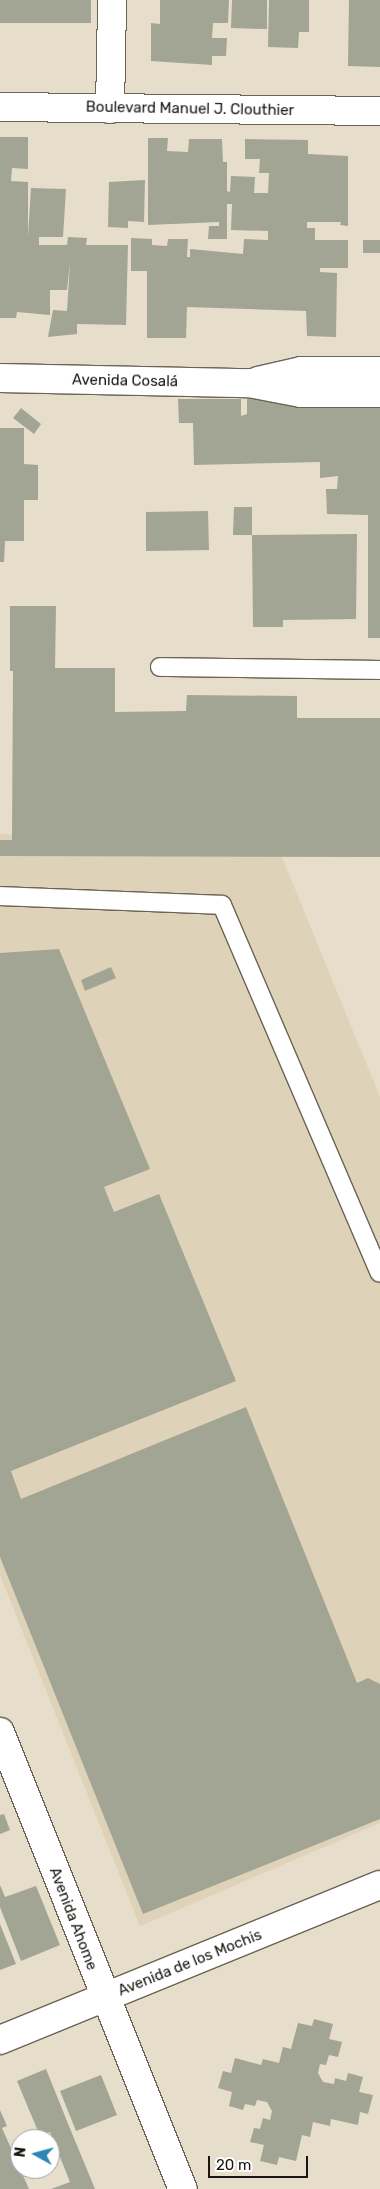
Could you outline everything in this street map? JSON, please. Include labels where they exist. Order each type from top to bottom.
[{"type":"street","points":[[110,109],[112,0]]},
{"type":"street","name":"Boulevard Manuel J. Clouthier","points":[[0,107],[380,111]]},
{"type":"street","name":"Avenida Cosalá","points":[[250,383],[301,372],[380,371]]},
{"type":"street","name":"Avenida Cosalá","points":[[0,378],[250,383],[301,393],[380,393]]},
{"type":"street","name":"Avenida Ahome","points":[[0,1732],[104,1998],[183,2189]]},
{"type":"street","name":"Avenida de los Mochis","points":[[0,2040],[380,1885]]},
{"type":"lane","points":[[160,667],[380,670]]},
{"type":"lane","points":[[0,896],[222,905],[380,1273]]},
{"type":"shaded area","points":[[0,834],[277,845],[380,1097],[380,1823],[140,1926],[0,1575]]},
{"type":"building","points":[[0,0],[91,0],[91,23],[0,23]]},
{"type":"building","points":[[160,0],[229,0],[228,23],[213,23],[212,38],[227,38],[226,56],[212,56],[212,65],[151,61],[151,23],[160,24]]},
{"type":"building","points":[[232,0],[267,0],[267,29],[231,28]]},
{"type":"building","points":[[269,0],[309,0],[309,32],[299,32],[298,48],[268,47]]},
{"type":"building","points":[[349,0],[380,0],[380,67],[348,66]]},
{"type":"building","points":[[0,137],[28,137],[28,169],[12,168],[11,181],[28,182],[28,237],[31,188],[66,189],[63,237],[39,237],[39,245],[67,245],[68,237],[87,238],[86,245],[128,245],[126,325],[77,324],[77,334],[48,337],[53,310],[67,311],[70,262],[67,290],[50,290],[50,315],[17,312],[16,318],[0,318]]},
{"type":"building","points":[[148,138],[168,138],[167,151],[188,152],[189,139],[222,139],[223,162],[227,162],[227,191],[230,192],[231,176],[255,177],[254,193],[268,193],[269,173],[259,173],[260,159],[245,159],[245,139],[308,140],[308,154],[348,156],[348,226],[340,225],[341,222],[307,222],[307,228],[315,228],[315,240],[348,240],[348,268],[320,268],[320,272],[337,273],[336,337],[307,336],[306,311],[187,307],[186,338],[147,338],[147,271],[131,271],[131,238],[152,239],[152,245],[167,246],[168,239],[188,239],[187,257],[190,257],[190,249],[243,254],[244,239],[268,240],[268,231],[231,230],[232,204],[227,204],[227,239],[208,239],[209,226],[219,226],[219,222],[148,225]]},
{"type":"building","points":[[145,180],[144,222],[128,221],[128,228],[108,227],[109,182]]},
{"type":"building","points":[[363,240],[380,240],[380,253],[363,253]]},
{"type":"building","points":[[178,399],[241,399],[241,416],[247,414],[247,399],[380,399],[380,638],[368,638],[368,515],[327,514],[326,489],[337,489],[338,476],[320,478],[320,462],[194,465],[193,423],[179,423]]},
{"type":"building","points":[[21,408],[41,424],[34,434],[13,418]]},
{"type":"building","points":[[0,428],[24,428],[24,464],[38,465],[38,500],[24,500],[24,541],[5,541],[4,562],[0,562]]},
{"type":"building","points":[[234,507],[252,507],[252,535],[233,535]]},
{"type":"building","points":[[208,511],[209,550],[146,551],[146,512]]},
{"type":"building","points":[[357,534],[356,619],[283,620],[283,627],[253,627],[252,535]]},
{"type":"building","points":[[10,606],[56,606],[55,668],[115,668],[115,712],[186,711],[187,695],[297,696],[297,718],[380,718],[380,857],[0,856],[0,840],[12,840],[13,671],[10,671]]},
{"type":"building","points":[[59,949],[150,1169],[104,1187],[114,1212],[159,1194],[236,1381],[11,1471],[21,1499],[246,1407],[357,1683],[368,1678],[380,1684],[380,1819],[143,1914],[0,1557],[0,953]]},
{"type":"building","points":[[111,967],[116,978],[85,991],[81,980]]},
{"type":"building","points":[[4,1814],[10,1830],[0,1834],[0,1815]]},
{"type":"building","points":[[0,1885],[5,1897],[36,1886],[60,1945],[21,1961],[0,1907]]},
{"type":"building","points":[[0,1924],[16,1964],[0,1970]]},
{"type":"building","points":[[314,2019],[333,2024],[329,2039],[342,2042],[338,2057],[329,2055],[326,2065],[320,2064],[318,2073],[323,2082],[334,2084],[335,2078],[346,2081],[348,2073],[363,2077],[359,2092],[373,2095],[368,2114],[360,2112],[358,2125],[331,2119],[330,2126],[313,2122],[310,2137],[302,2135],[296,2161],[279,2157],[277,2165],[260,2161],[264,2145],[250,2142],[254,2128],[260,2129],[263,2118],[270,2120],[272,2111],[267,2102],[257,2100],[255,2106],[245,2104],[243,2110],[229,2106],[232,2092],[218,2088],[223,2071],[231,2073],[235,2058],[261,2065],[263,2059],[279,2063],[283,2047],[291,2049],[298,2023],[312,2026]]},
{"type":"building","points":[[46,2069],[95,2189],[51,2189],[70,2182],[60,2157],[60,2129],[37,2129],[17,2081]]},
{"type":"building","points":[[101,2075],[117,2115],[76,2131],[60,2091]]},
{"type":"building","points":[[0,2110],[7,2126],[2,2128],[10,2146],[10,2179],[25,2179],[29,2189],[0,2189]]}]
